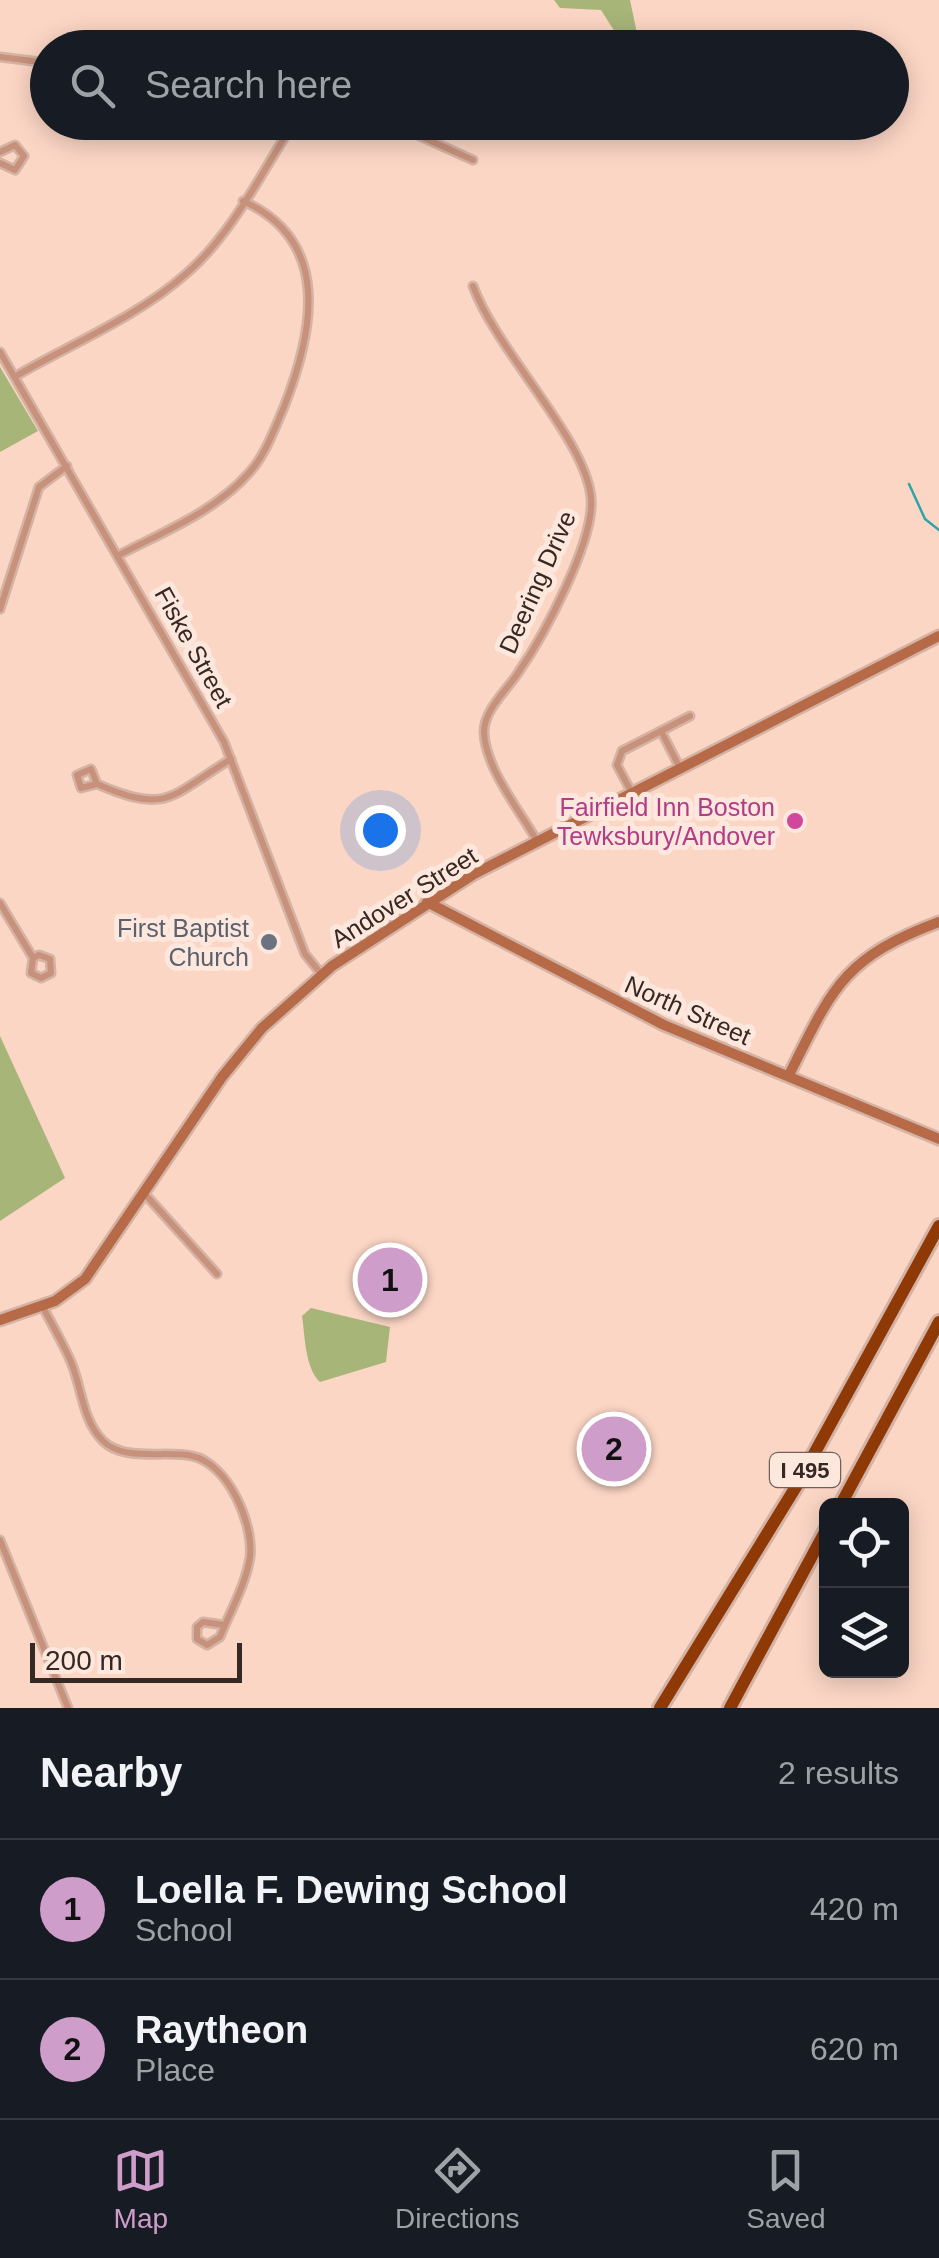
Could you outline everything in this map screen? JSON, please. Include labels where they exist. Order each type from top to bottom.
[{"type":"highway","name":"I 495","points":[[660,1708],[806,1469],[939,1226]]},
{"type":"highway","name":"I 495","points":[[844,1498],[939,1322]]},
{"type":"highway","points":[[730,1708],[819,1543]]},
{"type":"main road","name":"Andover Street","points":[[0,1320],[43,1307],[85,1279],[252,1040],[322,974],[427,902],[939,636]]},
{"type":"main road","name":"North Street","points":[[427,902],[664,1026],[939,1139]]},
{"type":"main road","points":[[789,1075],[829,997],[852,966],[878,948],[939,922]]},
{"type":"street","points":[[0,56],[30,60]]},
{"type":"street","points":[[16,376],[166,290],[207,252],[282,140]]},
{"type":"street","points":[[429,140],[473,160]]},
{"type":"street","points":[[0,152],[15,146],[24,158],[13,170],[0,163]]},
{"type":"street","points":[[119,555],[216,502],[250,472],[272,435],[302,357],[309,329],[306,274],[277,222],[243,201]]},
{"type":"street","name":"Deering Drive","points":[[473,286],[486,320],[578,458],[592,500],[583,540],[557,601],[532,653],[484,728],[488,750],[538,842]]},
{"type":"street","name":"Fiske Street","points":[[0,352],[119,555],[231,759],[305,954],[322,974]]},
{"type":"street","points":[[0,609],[39,487],[68,466]]},
{"type":"street","points":[[633,796],[618,757],[690,716]]},
{"type":"street","points":[[661,731],[681,770]]},
{"type":"street","points":[[97,784],[133,800],[159,801],[231,759]]},
{"type":"street","points":[[0,903],[33,958]]},
{"type":"street","points":[[144,1193],[216,1274]]},
{"type":"street","points":[[43,1307],[72,1365],[90,1422],[103,1442],[124,1451],[196,1456],[227,1482],[244,1524],[250,1557],[224,1626],[211,1645],[197,1639],[197,1627],[203,1622],[224,1626]]},
{"type":"street","points":[[0,1540],[68,1708]]},
{"type":"green space","points":[[554,0],[630,0],[636,30],[614,30],[601,10],[560,8]]},
{"type":"green space","points":[[0,367],[38,431],[0,452]]},
{"type":"green space","points":[[0,1036],[65,1178],[0,1221]]},
{"type":"green space","points":[[311,1308],[390,1327],[386,1362],[320,1382],[311,1369],[305,1342],[302,1316]]},
{"type":"waterway","points":[[909,484],[925,519],[939,530]]},
{"type":"place","name":"Fairfield Inn Boston Tewksbury/Andover","points":[[795,821]]},
{"type":"place","name":"First Baptist Church","points":[[269,942]]},
{"type":"place","name":"Loella F. Dewing School","points":[[390,1280]]},
{"type":"place","name":"Raytheon","points":[[614,1449]]}]
